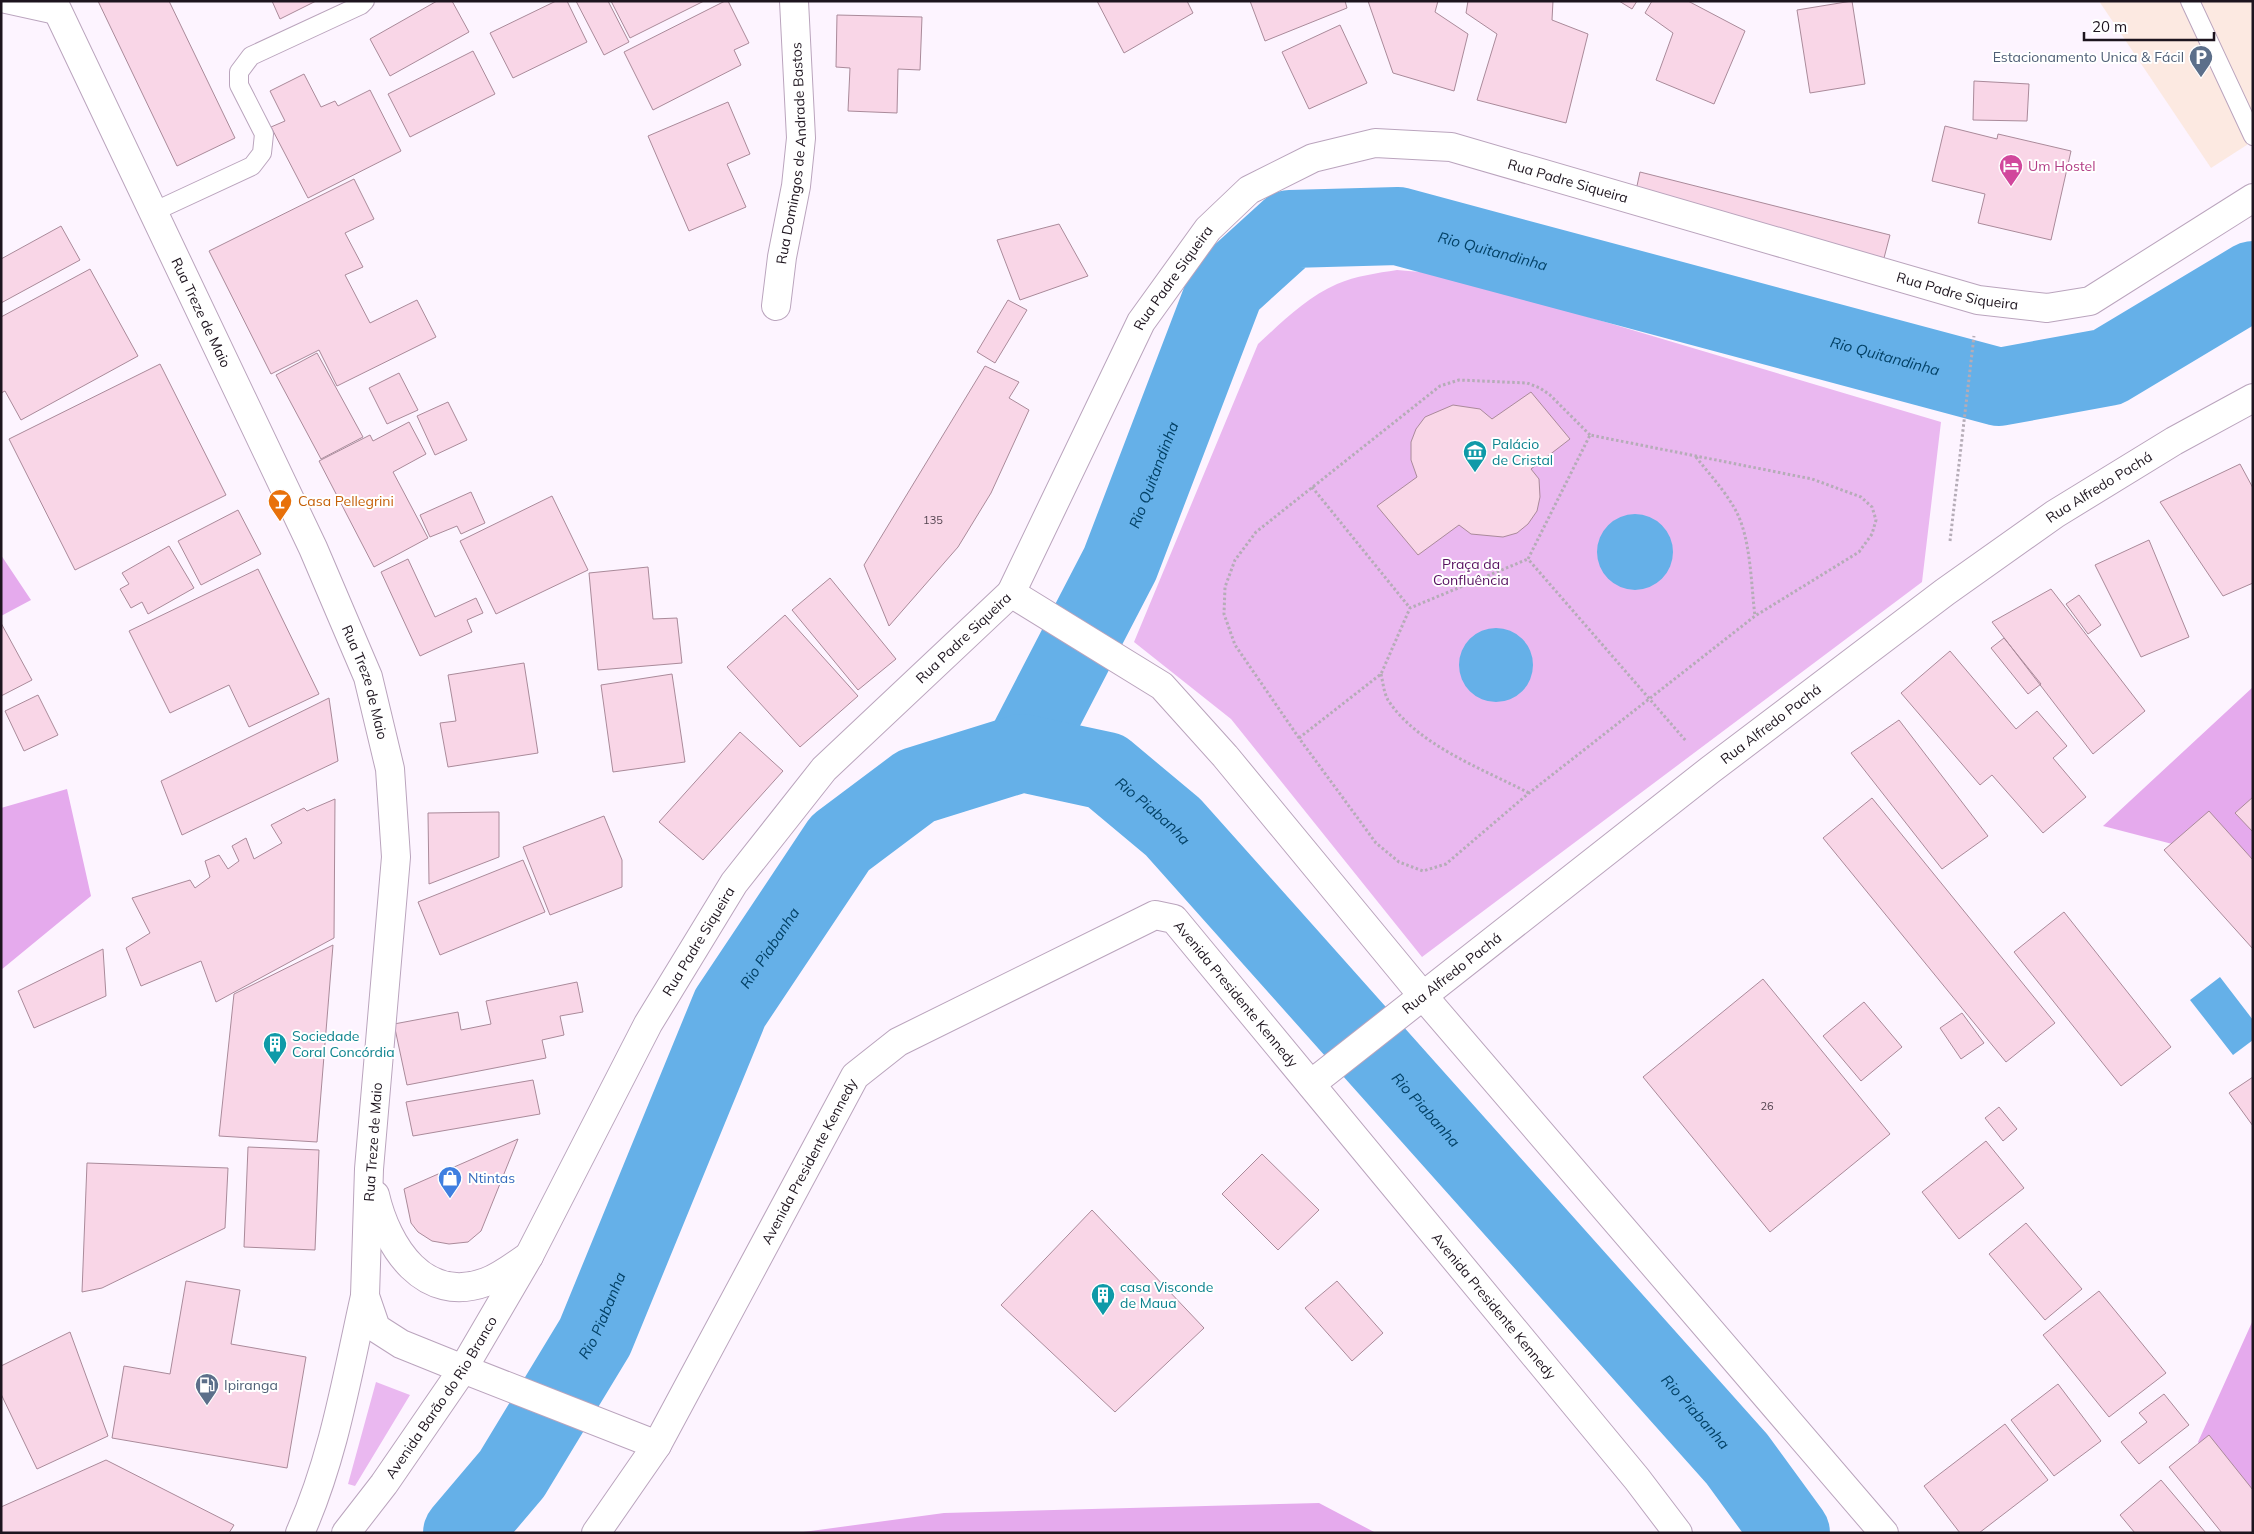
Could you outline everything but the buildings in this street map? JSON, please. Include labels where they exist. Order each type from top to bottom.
[{"type":"main road","name":"Rua Domingos de Andrade Bastos","points":[[776,306],[782,257],[796,186],[801,138],[794,1]]},
{"type":"main road","name":"Rua Treze de Maio","points":[[57,9],[313,548],[368,677],[390,769],[396,857],[369,1169],[365,1296],[376,1328],[401,1344],[656,1444]]},
{"type":"main road","name":"Rua Padre Siqueira","points":[[529,1256],[648,1024],[734,884],[824,769],[1011,593],[1141,322],[1208,229],[1249,190],[1313,158],[1375,143],[1451,147],[1978,300],[2047,308],[2090,301],[2253,198]]},
{"type":"main road","name":"Rua Alfredo Pachá","points":[[1318,1079],[1710,770],[1944,592],[2055,514],[2174,442],[2253,398]]},
{"type":"main road","points":[[1011,593],[1162,686],[1225,756],[1414,1004],[1884,1533]]},
{"type":"main road","name":"Avenida Presidente Kennedy","points":[[656,1444],[854,1076],[898,1042],[1154,915],[1174,920],[1318,1079],[1678,1533]]},
{"type":"main road","points":[[369,1169],[377,1202],[392,1239],[403,1259],[424,1277],[440,1284],[470,1286],[500,1276],[529,1256]]},
{"type":"main road","name":"Avenida Barão do Rio Branco","points":[[346,1533],[384,1484],[463,1369],[529,1256]]},
{"type":"main road","points":[[300,1533],[313,1504],[332,1447],[365,1296]]},
{"type":"main road","points":[[596,1533],[656,1444]]},
{"type":"lane","points":[[154,212],[252,166],[262,153],[264,134],[239,85],[239,72],[250,56],[361,6],[365,1]]},
{"type":"lane","points":[[2190,1],[2253,136]]},
{"type":"lane","points":[[1,3],[57,9]]},
{"type":"path","points":[[1944,592],[1978,300]]},
{"type":"path","points":[[1460,380],[1527,383],[1540,388],[1590,435],[1812,479],[1861,497],[1872,507],[1876,520],[1872,534],[1859,552],[1755,616],[1529,793],[1446,864],[1423,871],[1399,862],[1376,843],[1299,738],[1235,645],[1224,614],[1225,586],[1234,560],[1256,532],[1440,386],[1460,380]]},
{"type":"path","points":[[1299,738],[1381,674],[1410,608],[1528,559],[1590,435]]},
{"type":"path","points":[[1695,457],[1725,493],[1738,514],[1745,538],[1755,616]]},
{"type":"path","points":[[1312,487],[1410,608]]},
{"type":"path","points":[[1528,559],[1710,770]]},
{"type":"path","points":[[1381,674],[1387,699],[1404,720],[1428,741],[1529,793]]},
{"type":"shaded area","name":"Estacionamento Unica & Fácil","points":[[2099,1],[2253,1],[2253,141],[2211,168]]},
{"type":"shaded area","points":[[1,555],[31,600],[1,616]]},
{"type":"shaded area","points":[[2253,687],[2253,865],[2103,826]]},
{"type":"shaded area","points":[[67,789],[91,896],[1,970],[1,808]]},
{"type":"shaded area","points":[[2253,1320],[2253,1520],[2198,1442]]},
{"type":"shaded area","points":[[1319,1503],[1376,1533],[796,1533],[944,1513]]},
{"type":"green space","name":"Praça da Confluência","points":[[1397,270],[1444,274],[1941,422],[1922,582],[1422,957],[1231,719],[1134,642],[1258,344],[1295,311],[1326,289],[1352,279]]},
{"type":"green space","points":[[376,1382],[410,1395],[355,1486],[348,1484]]},
{"type":"water","points":[[1635,514],[1650,517],[1662,525],[1670,537],[1673,552],[1670,567],[1662,579],[1650,587],[1635,590],[1620,587],[1608,579],[1600,567],[1597,552],[1600,537],[1608,525],[1620,517]]},
{"type":"water","points":[[1496,628],[1517,634],[1527,644],[1533,665],[1527,686],[1517,696],[1496,702],[1475,696],[1465,686],[1459,665],[1465,644],[1475,634]]},
{"type":"water","points":[[2220,977],[2253,1020],[2253,1040],[2233,1055],[2190,1000]]},
{"type":"waterway","name":"Rio Quitandinha","points":[[1022,753],[1120,564],[1226,287],[1290,229],[1398,226],[1999,387],[2108,367],[2253,280]]},
{"type":"waterway","name":"Rio Piabanha","points":[[462,1533],[512,1474],[595,1337],[730,1008],[840,843],[916,786],[1022,753],[1106,771],[1173,827],[1737,1459],[1791,1533]]},
{"type":"place","name":"Estacionamento Unica & Fácil","points":[[2201,78]]},
{"type":"place","name":"Um Hostel","points":[[2011,187]]},
{"type":"place","name":"Palácio de Cristal","points":[[1475,473]]},
{"type":"place","name":"Casa Pellegrini","points":[[280,522]]},
{"type":"place","name":"Sociedade Coral Concórdia","points":[[275,1065]]},
{"type":"place","name":"Ntintas","points":[[450,1199]]},
{"type":"place","name":"casa Visconde de Maua","points":[[1103,1316]]},
{"type":"place","name":"Ipiranga","points":[[207,1406]]}]
